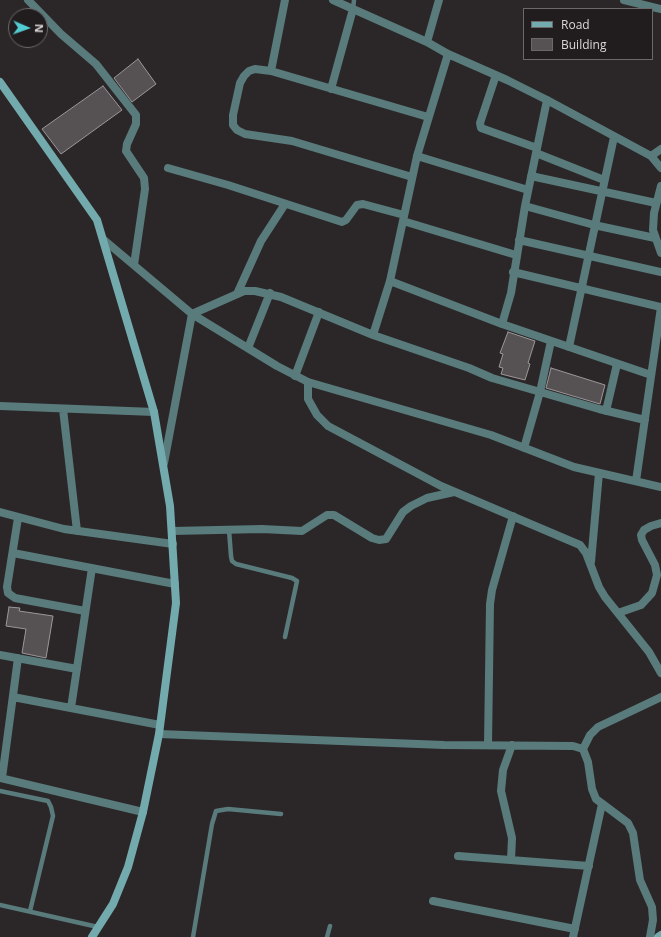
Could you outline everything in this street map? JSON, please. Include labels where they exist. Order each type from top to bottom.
[{"type":"street","points":[[28,0],[61,34],[96,64],[136,115],[136,124],[127,144],[126,151],[144,178],[145,189],[134,265]]},
{"type":"street","points":[[271,71],[285,0]]},
{"type":"street","points":[[333,0],[426,42],[448,54],[547,100],[614,138],[651,156],[661,168]]},
{"type":"street","points":[[426,42],[439,0]]},
{"type":"street","points":[[624,0],[661,9]]},
{"type":"street","points":[[331,89],[353,9]]},
{"type":"street","points":[[374,335],[390,281],[417,156],[448,54]]},
{"type":"street","points":[[412,177],[292,141],[245,134],[237,130],[233,125],[233,115],[244,76],[249,71],[255,69],[271,71],[428,117]]},
{"type":"street","points":[[496,75],[480,123],[481,128],[537,150],[604,180]]},
{"type":"street","points":[[0,82],[97,220],[154,412],[164,463],[172,531],[176,603],[160,730],[143,812],[128,867],[113,904],[92,937]]},
{"type":"street","points":[[502,324],[509,301],[528,190],[547,100]]},
{"type":"street","points":[[569,347],[594,225],[614,138]]},
{"type":"street","points":[[651,156],[661,149]]},
{"type":"street","points":[[417,156],[528,190]]},
{"type":"street","points":[[168,168],[342,222],[346,220],[357,205],[363,204],[516,256]]},
{"type":"street","points":[[531,176],[656,203]]},
{"type":"street","points":[[661,186],[656,203],[653,230],[661,253]]},
{"type":"street","points":[[237,294],[261,241],[285,204]]},
{"type":"street","points":[[525,206],[594,225],[655,238]]},
{"type":"street","points":[[104,240],[192,314],[295,376],[308,382],[491,435],[574,467],[661,488]]},
{"type":"street","points":[[519,240],[661,272]]},
{"type":"street","points":[[513,272],[661,307],[636,481]]},
{"type":"street","points":[[390,281],[502,324],[651,375]]},
{"type":"street","points":[[192,314],[237,294],[250,291],[270,293],[374,335],[469,368],[489,377],[606,411],[645,420]]},
{"type":"street","points":[[248,348],[270,293]]},
{"type":"street","points":[[295,376],[319,312]]},
{"type":"street","points":[[164,463],[192,314]]},
{"type":"street","points":[[524,448],[540,392],[551,340]]},
{"type":"street","points":[[606,411],[617,364]]},
{"type":"street","points":[[308,382],[308,399],[317,414],[328,426],[454,492],[580,545],[586,553],[599,587],[649,652],[660,670]]},
{"type":"street","points":[[0,406],[154,412]]},
{"type":"street","points":[[63,409],[77,531]]},
{"type":"street","points":[[590,564],[599,473]]},
{"type":"street","points":[[172,531],[262,529],[302,531],[327,515],[334,515],[372,538],[379,540],[386,539],[403,512],[411,506],[427,498],[454,492]]},
{"type":"street","points":[[0,512],[18,518],[77,531],[173,544]]},
{"type":"street","points":[[488,745],[490,604],[513,516]]},
{"type":"street","points":[[18,518],[7,587],[10,596],[85,611]]},
{"type":"street","points":[[618,613],[641,604],[652,593],[657,575],[656,565],[642,540],[641,535],[644,530],[661,523]]},
{"type":"street","points":[[13,553],[175,584]]},
{"type":"street","points":[[71,708],[92,568]]},
{"type":"street","points":[[0,655],[76,669]]},
{"type":"street","points":[[18,658],[1,778],[143,812]]},
{"type":"street","points":[[13,697],[71,708],[160,730],[334,742],[573,746],[583,750],[588,762],[592,789],[596,799],[628,823],[633,833],[640,880],[652,907],[653,920],[650,937]]},
{"type":"street","points":[[583,750],[590,735],[598,727],[661,697]]},
{"type":"street","points":[[511,860],[512,838],[500,791],[503,770],[512,745]]},
{"type":"street","points":[[433,901],[574,933],[602,804]]},
{"type":"street","points":[[458,856],[589,866]]},
{"type":"lane","points":[[353,9],[354,0]]},
{"type":"lane","points":[[229,530],[232,561],[236,564],[292,578],[297,581],[285,637]]},
{"type":"lane","points":[[0,791],[48,801],[51,807],[53,816],[30,911]]},
{"type":"lane","points":[[194,937],[212,824],[216,811],[228,809],[281,814]]},
{"type":"lane","points":[[0,905],[98,927]]},
{"type":"lane","points":[[327,937],[330,926]]},
{"type":"building","points":[[138,59],[156,84],[132,102],[114,78]]},
{"type":"building","points":[[103,86],[122,110],[61,154],[42,129]]},
{"type":"building","points":[[508,332],[535,341],[528,363],[530,364],[525,380],[501,374],[503,368],[499,367],[503,354],[500,353]]},
{"type":"building","points":[[551,368],[605,385],[600,404],[546,388]]},
{"type":"building","points":[[9,607],[20,608],[19,611],[53,616],[46,658],[22,653],[26,629],[6,626]]}]
